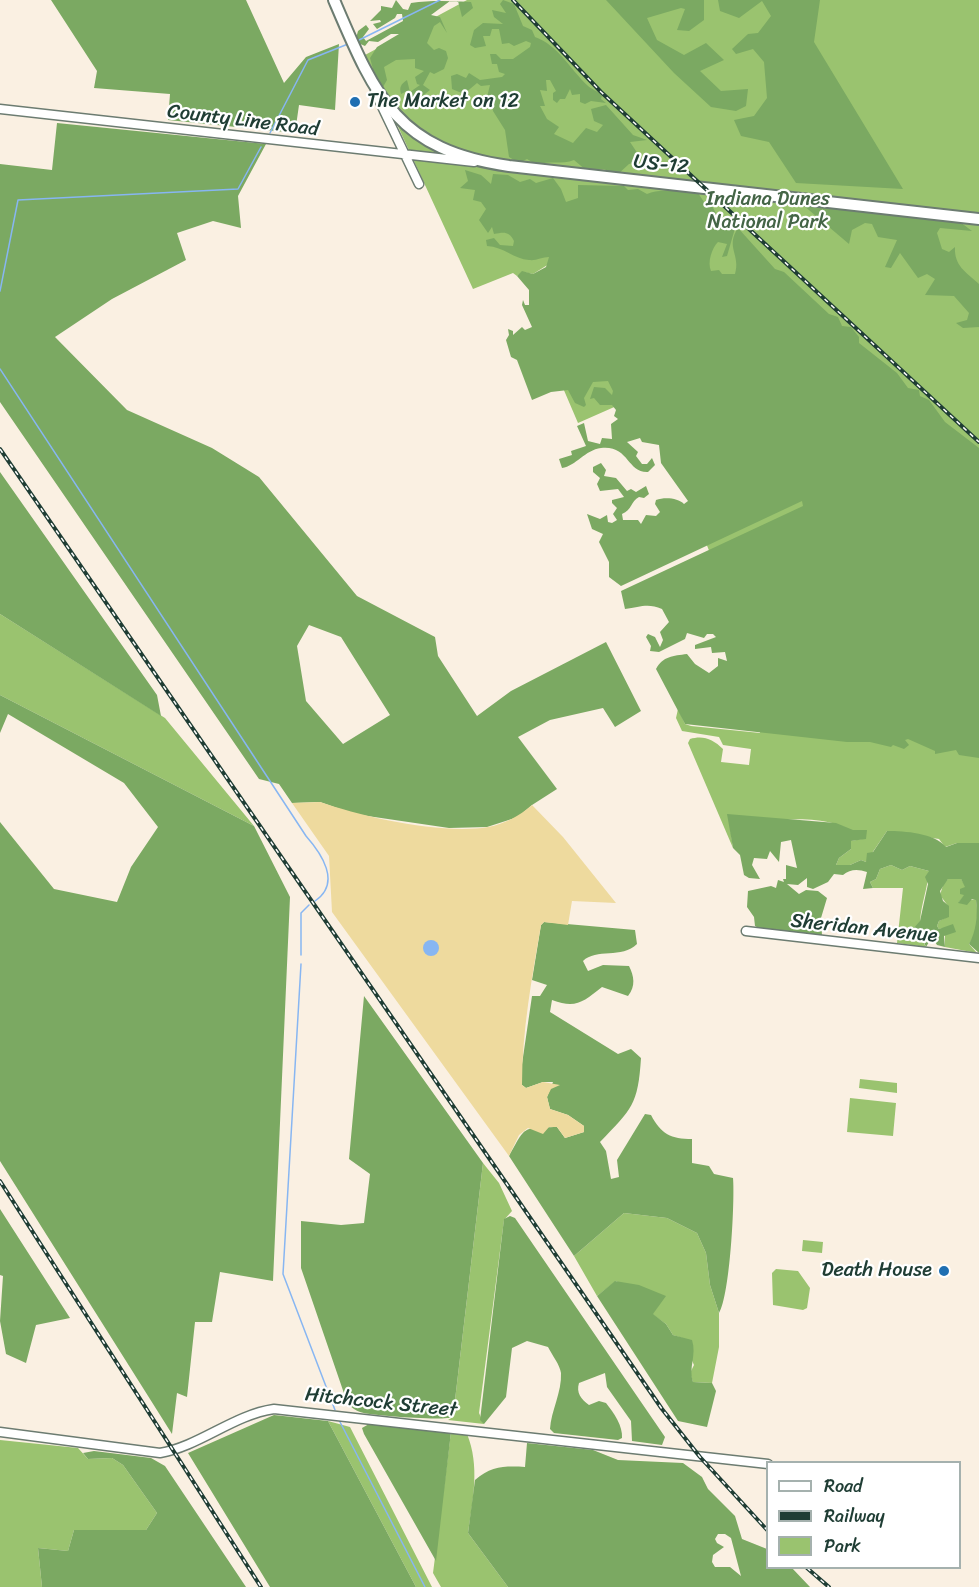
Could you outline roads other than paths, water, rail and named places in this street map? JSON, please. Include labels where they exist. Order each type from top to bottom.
[{"type":"main road","name":"US-12","points":[[334,0],[369,80],[391,111],[420,137],[453,154],[482,162],[979,219]]},
{"type":"street","points":[[369,80],[419,184]]},
{"type":"street","name":"County Line Road","points":[[0,109],[405,156],[482,162]]},
{"type":"street","name":"Sheridan Avenue","points":[[746,931],[979,958]]},
{"type":"street","name":"Hitchcock Street","points":[[0,1432],[160,1453],[172,1450],[238,1418],[278,1409],[766,1464]]},
{"type":"water","points":[[431,940],[437,942],[439,948],[437,954],[431,956],[425,954],[423,948],[425,942]]},
{"type":"waterway","points":[[357,41],[440,0]]},
{"type":"waterway","points":[[270,133],[308,60],[348,44]]},
{"type":"waterway","points":[[0,291],[18,200],[238,189],[261,147]]},
{"type":"waterway","points":[[0,369],[323,859],[328,877],[327,886],[323,894],[315,901]]},
{"type":"waterway","points":[[301,955],[301,913],[309,905]]},
{"type":"waterway","points":[[301,964],[283,1274],[335,1410]]},
{"type":"waterway","points":[[339,1420],[425,1587]]},
{"type":"railway","points":[[513,0],[601,92],[979,442]]},
{"type":"railway","points":[[0,449],[662,1409],[700,1457],[766,1529]]},
{"type":"railway","points":[[0,1181],[261,1587]]},
{"type":"railway","points":[[808,1569],[829,1587]]},
{"type":"place","name":"The Market on 12","points":[[355,102]]},
{"type":"place","name":"Death House","points":[[944,1271]]},
{"type":"park label","name":"Indiana Dunes National Park","points":[[768,212]]}]
